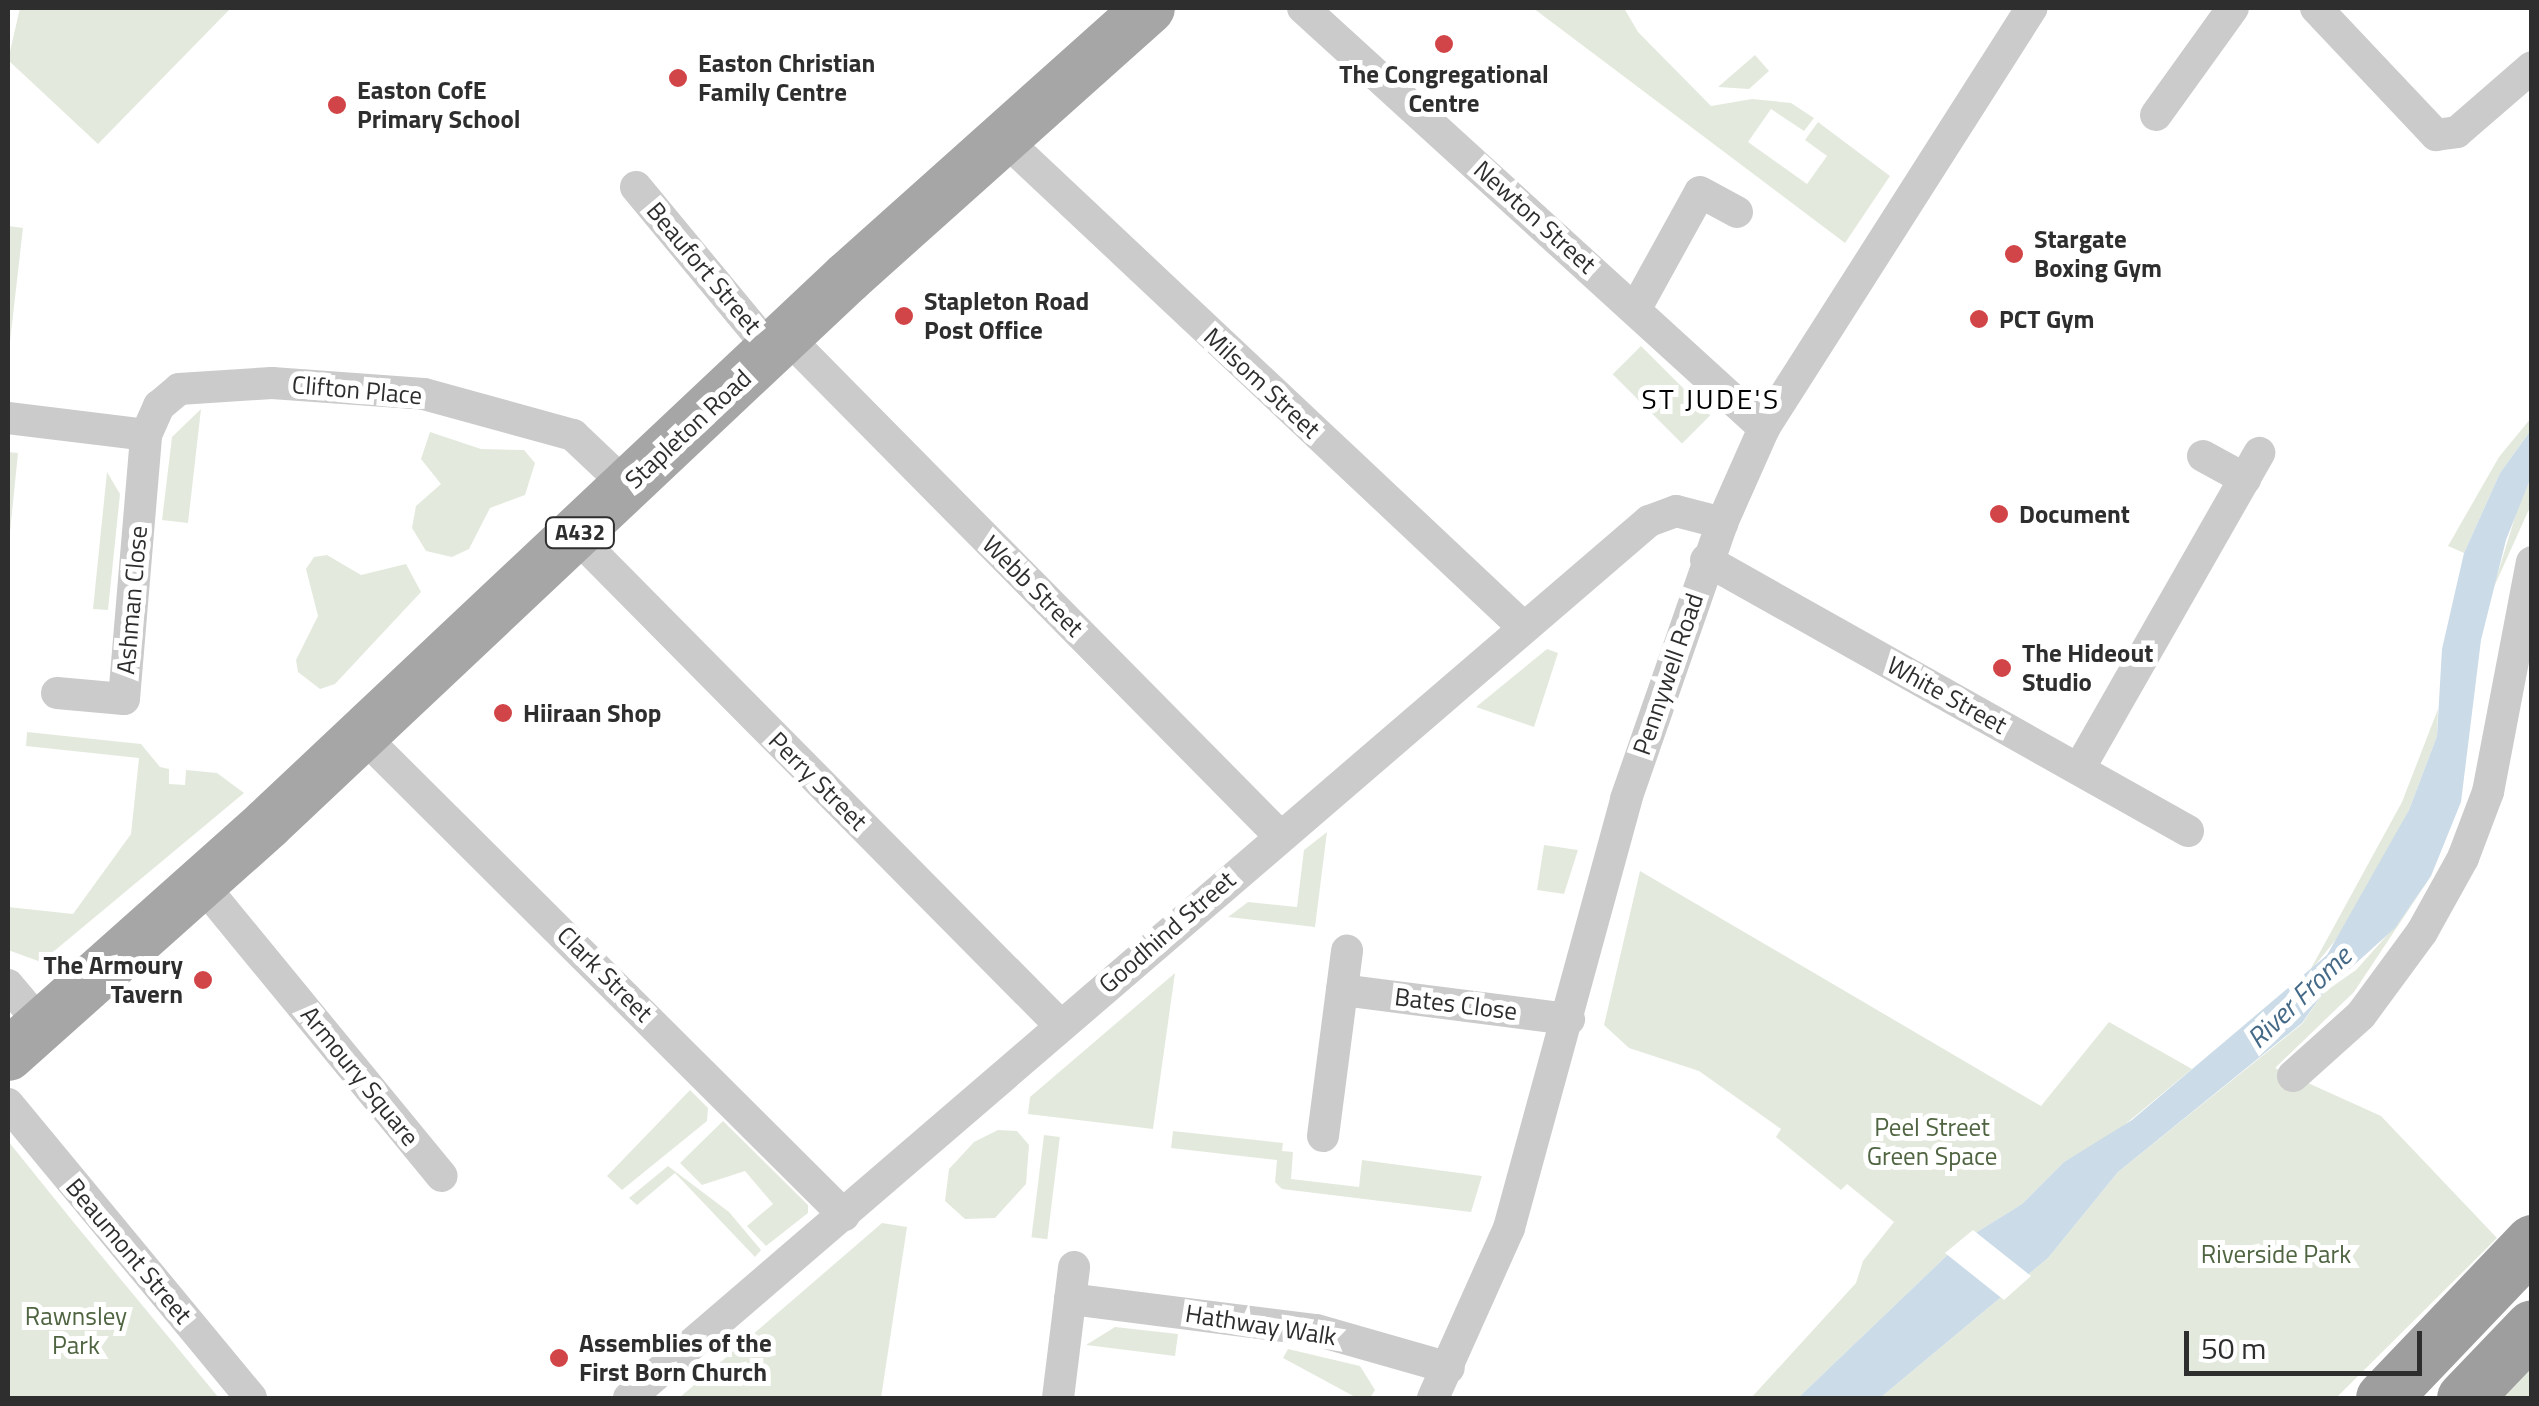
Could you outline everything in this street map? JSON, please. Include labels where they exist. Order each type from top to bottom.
[{"type":"highway","points":[[2383,1398],[2532,1242]]},
{"type":"highway","points":[[2464,1398],[2532,1327]]},
{"type":"main road","name":"Stapleton Road","points":[[24,1039],[362,736],[1139,11]]},
{"type":"street","name":"Newton Street","points":[[1303,8],[1764,428]]},
{"type":"street","name":"Pennywell Road","points":[[1433,1398],[1509,1228],[1626,800],[1706,560],[1764,428],[1959,113],[2032,8]]},
{"type":"street","points":[[2156,115],[2233,8]]},
{"type":"street","points":[[2316,8],[2440,136],[2457,132],[2532,67]]},
{"type":"street","name":"Milsom Street","points":[[1002,137],[1522,626]]},
{"type":"street","name":"Beaufort Street","points":[[636,187],[779,343]]},
{"type":"street","points":[[1636,308],[1700,192],[1737,212]]},
{"type":"street","name":"Webb Street","points":[[779,343],[1279,835]]},
{"type":"street","name":"Clifton Place","points":[[146,435],[169,394],[209,383],[390,388],[558,429],[587,444],[627,486]]},
{"type":"street","points":[[8,418],[146,435]]},
{"type":"street","name":"Ashman Close","points":[[57,693],[124,698],[146,435]]},
{"type":"street","points":[[2079,770],[2252,466],[2203,456]]},
{"type":"street","name":"Goodhind Street","points":[[630,1398],[1279,835],[1657,514],[1683,511],[1722,523]]},
{"type":"street","name":"Perry Street","points":[[577,536],[1060,1025]]},
{"type":"street","name":"White Street","points":[[1706,560],[2188,831]]},
{"type":"street","points":[[2293,1076],[2361,1015],[2422,932],[2464,858],[2488,792],[2532,562]]},
{"type":"street","name":"Clark Street","points":[[362,736],[844,1216]]},
{"type":"street","name":"Armoury Square","points":[[201,882],[268,985],[442,1176]]},
{"type":"street","points":[[1323,1136],[1347,951]]},
{"type":"street","points":[[8,985],[24,1039]]},
{"type":"street","name":"Bates Close","points":[[1342,990],[1569,1019]]},
{"type":"street","name":"Beaumont Street","points":[[8,1104],[251,1398]]},
{"type":"street","name":"Hathway Walk","points":[[1058,1398],[1072,1283],[1316,1330],[1448,1368]]},
{"type":"green space","points":[[20,8],[231,8],[98,144],[8,60]]},
{"type":"green space","points":[[1533,8],[1624,8],[1638,32],[1711,106],[1752,99],[1791,103],[1814,118],[1804,131],[1771,109],[1748,142],[1807,184],[1827,156],[1805,140],[1818,122],[1890,176],[1845,243]]},
{"type":"green space","points":[[1755,55],[1769,71],[1749,89],[1718,87]]},
{"type":"green space","points":[[8,226],[23,228],[8,359]]},
{"type":"green space","points":[[1641,346],[1710,415],[1682,444],[1613,374]]},
{"type":"green space","points":[[201,409],[188,523],[162,520],[172,437]]},
{"type":"green space","points":[[2531,418],[2531,430],[2500,473],[2464,553],[2448,546],[2499,457]]},
{"type":"green space","points":[[430,432],[481,449],[524,450],[535,463],[525,495],[490,508],[469,549],[452,557],[426,551],[412,528],[416,506],[441,484],[421,459]]},
{"type":"green space","points":[[8,452],[18,453],[8,552]]},
{"type":"green space","points":[[107,472],[120,494],[108,610],[93,609]]},
{"type":"green space","points":[[2531,477],[2531,505],[2493,589],[2519,504]]},
{"type":"green space","points":[[327,555],[361,575],[406,564],[421,592],[335,684],[320,689],[298,672],[296,660],[318,616],[306,569],[314,557]]},
{"type":"green space","points":[[1547,649],[1558,653],[1534,727],[1476,707]]},
{"type":"green space","points":[[2438,709],[2437,736],[2409,810],[2346,927],[2308,974],[2402,802]]},
{"type":"green space","points":[[27,732],[141,744],[160,767],[169,769],[169,784],[185,785],[186,770],[217,773],[244,793],[41,962],[8,950],[8,907],[73,914],[131,834],[139,758],[26,746]]},
{"type":"green space","points":[[1327,832],[1315,927],[1228,917],[1248,902],[1297,907],[1304,850]]},
{"type":"green space","points":[[1544,845],[1578,850],[1564,894],[1537,890]]},
{"type":"green space","name":"Peel Street Green Space","points":[[1640,871],[2041,1106],[2109,1022],[2192,1069],[2116,1132],[2064,1162],[2022,1204],[1961,1242],[1798,1398],[1751,1398],[1856,1283],[1863,1261],[1894,1222],[1847,1184],[1841,1190],[1776,1137],[1781,1129],[1699,1071],[1629,1048],[1604,1025]]},
{"type":"green space","name":"Riverside Park","points":[[2431,876],[2354,992],[2275,1068],[2381,1116],[2497,1238],[2336,1398],[1880,1398],[2048,1258],[2118,1172],[2302,1024],[2323,993],[2356,970],[2398,923]]},
{"type":"green space","points":[[1175,973],[1153,1129],[1028,1114],[1030,1097]]},
{"type":"green space","points":[[690,1090],[708,1108],[707,1121],[622,1190],[607,1176]]},
{"type":"green space","points":[[723,1121],[808,1205],[808,1213],[766,1246],[747,1226],[773,1204],[745,1171],[702,1185],[680,1163]]},
{"type":"green space","points":[[998,1130],[1017,1131],[1029,1145],[1026,1184],[995,1218],[965,1219],[945,1201],[949,1169],[974,1142]]},
{"type":"green space","points":[[1173,1131],[1283,1143],[1282,1151],[1293,1152],[1291,1179],[1359,1187],[1362,1160],[1482,1176],[1471,1212],[1282,1189],[1275,1182],[1277,1160],[1171,1148]]},
{"type":"green space","points":[[1044,1135],[1060,1137],[1047,1239],[1031,1237]]},
{"type":"green space","name":"Rawnsley Park","points":[[8,1141],[75,1224],[219,1398],[8,1398]]},
{"type":"green space","points":[[668,1166],[729,1212],[761,1250],[755,1257],[675,1173],[637,1205],[629,1198]]},
{"type":"green space","points":[[882,1223],[907,1227],[881,1398],[679,1398]]},
{"type":"green space","points":[[1115,1327],[1178,1334],[1175,1356],[1086,1345]]},
{"type":"green space","points":[[2531,1347],[2531,1398],[2482,1398]]},
{"type":"green space","points":[[1288,1349],[1360,1366],[1375,1390],[1370,1398],[1357,1398],[1283,1358]]},
{"type":"water","name":"River Frome","points":[[2531,430],[2531,477],[2506,540],[2481,640],[2461,802],[2431,876],[2395,928],[2323,993],[2302,1023],[2118,1172],[2048,1258],[1880,1398],[1798,1398],[1961,1242],[2022,1204],[2064,1162],[2132,1120],[2327,955],[2409,810],[2437,736],[2442,649],[2464,553],[2500,473]]},
{"type":"pier","points":[[1973,1230],[2031,1276],[2004,1300],[1945,1253]]},
{"type":"place","name":"The Congregational Centre","points":[[1444,44]]},
{"type":"place","name":"Easton Christian Family Centre","points":[[678,78]]},
{"type":"place","name":"Easton CofE Primary School","points":[[337,105]]},
{"type":"place","name":"Stargate Boxing Gym","points":[[2014,254]]},
{"type":"place","name":"Stapleton Road Post Office","points":[[904,316]]},
{"type":"place","name":"PCT Gym","points":[[1979,319]]},
{"type":"place","name":"Document","points":[[1999,514]]},
{"type":"place","name":"The Hideout Studio","points":[[2002,668]]},
{"type":"place","name":"Hiiraan Shop","points":[[503,713]]},
{"type":"place","name":"The Armoury Tavern","points":[[203,980]]},
{"type":"place","name":"Assemblies of the First Born Church","points":[[559,1358]]},
{"type":"district","name":"ST JUDE'S","points":[[1711,399]]}]
